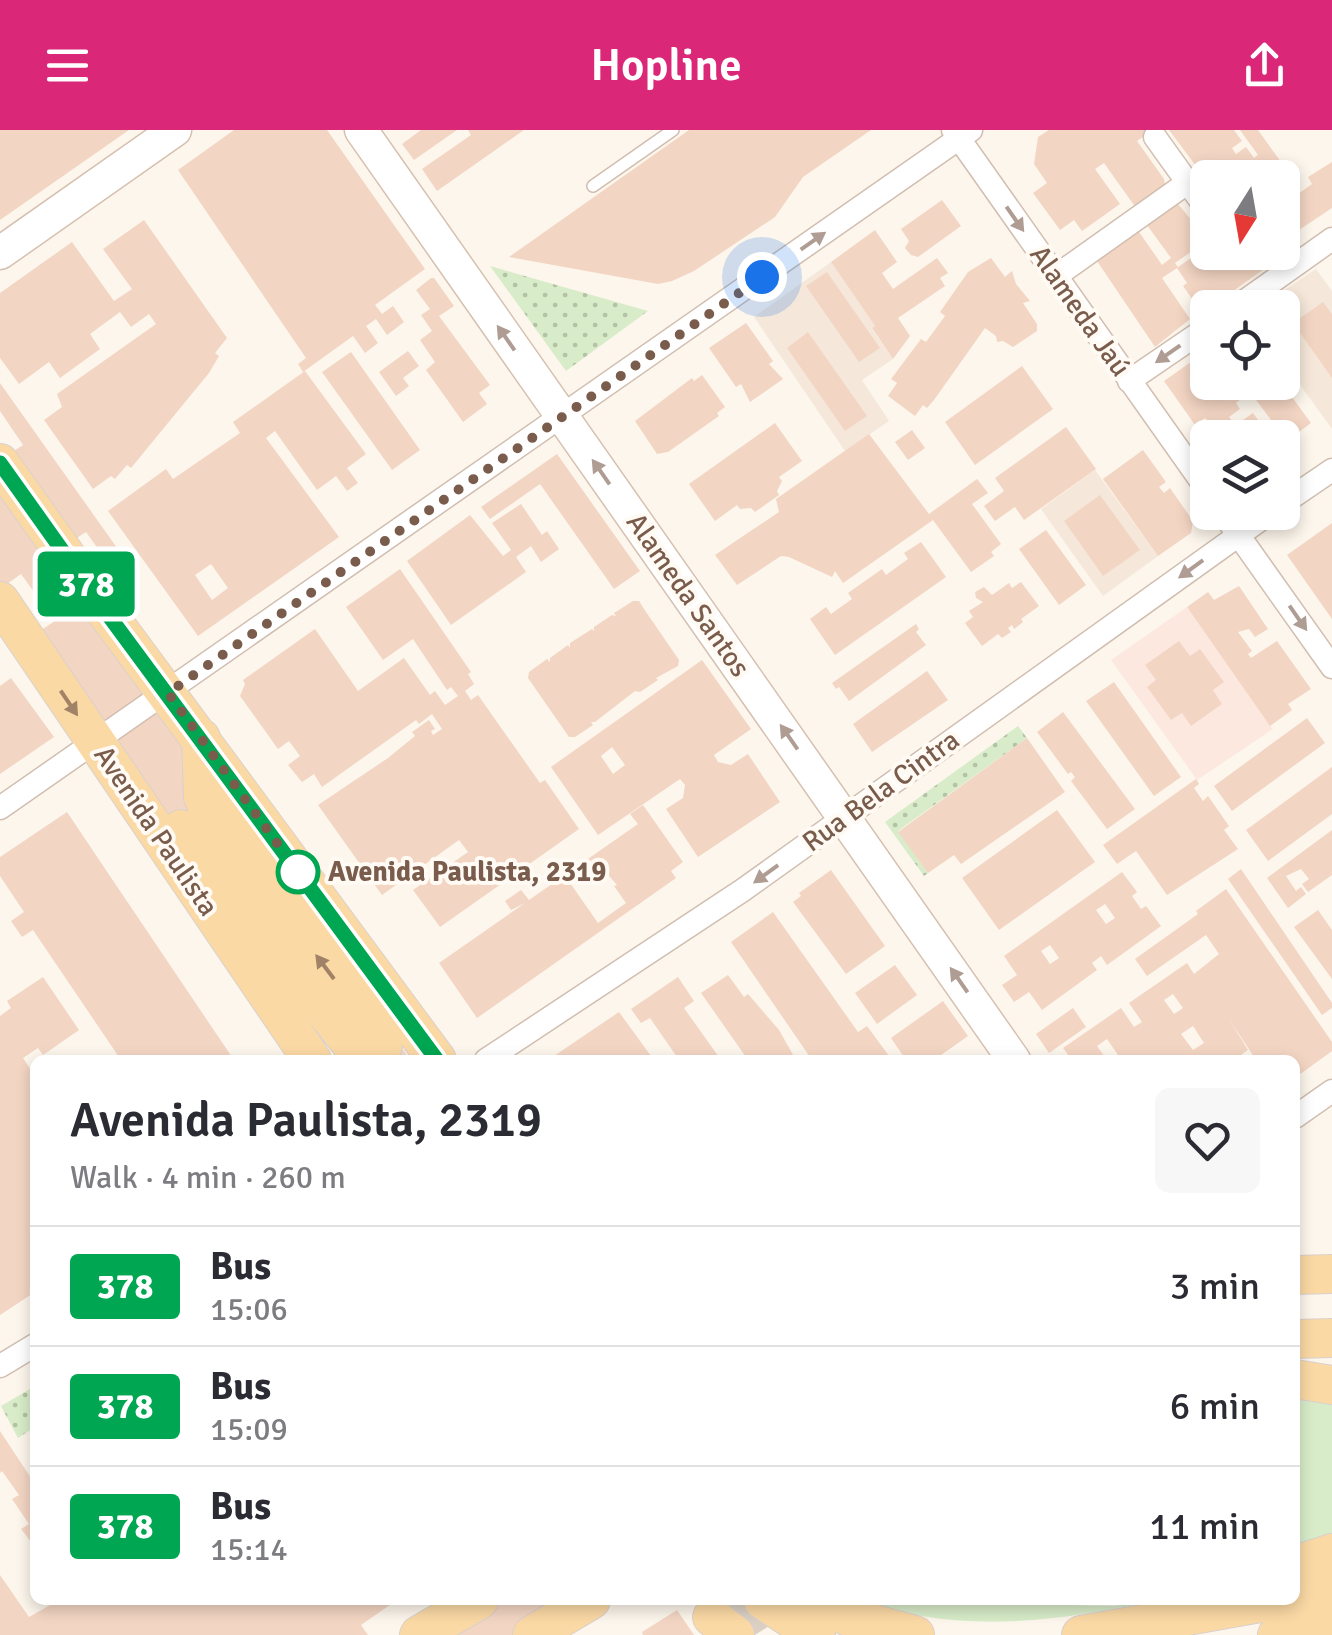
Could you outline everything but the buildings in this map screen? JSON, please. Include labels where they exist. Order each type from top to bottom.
[{"type":"main road","points":[[0,463],[433,1055]]},
{"type":"main road","name":"Avenida Paulista","points":[[0,601],[309,1055]]},
{"type":"main road","points":[[201,738],[203,797],[210,812],[380,1055]]},
{"type":"main road","points":[[128,789],[163,811],[179,827],[380,1055]]},
{"type":"main road","points":[[380,1055],[403,1041],[401,1012]]},
{"type":"main road","points":[[1300,1339],[1332,1338]]},
{"type":"main road","points":[[1300,1381],[1332,1385]]},
{"type":"main road","points":[[1300,1563],[1332,1554]]},
{"type":"main road","points":[[1300,1596],[1332,1590]]},
{"type":"main road","points":[[419,1635],[470,1605]]},
{"type":"main road","points":[[532,1635],[583,1605]]},
{"type":"main road","points":[[771,1605],[816,1635]]},
{"type":"main road","points":[[828,1605],[861,1621],[915,1635]]},
{"type":"main road","points":[[1151,1622],[1180,1605]]},
{"type":"main road","points":[[1082,1635],[1248,1605]]},
{"type":"main road","points":[[1277,1635],[1332,1624]]},
{"type":"street","points":[[0,253],[175,130]]},
{"type":"street","name":"Alameda Santos","points":[[361,130],[1011,1055]]},
{"type":"street","points":[[0,808],[562,418],[961,133]]},
{"type":"street","name":"Alameda Jaú","points":[[961,133],[1190,466]]},
{"type":"street","points":[[1155,137],[1190,187]]},
{"type":"street","points":[[1056,276],[1187,183]]},
{"type":"street","points":[[1261,290],[1332,240]]},
{"type":"street","points":[[1130,381],[1190,339]]},
{"type":"street","points":[[1300,492],[1332,470]]},
{"type":"street","points":[[1235,530],[1332,667]]},
{"type":"street","name":"Rua Bela Cintra","points":[[494,1055],[743,890],[1246,530]]},
{"type":"street","points":[[1300,1113],[1332,1090]]},
{"type":"street","points":[[0,1366],[30,1348]]},
{"type":"lane","points":[[592,186],[674,130]]},
{"type":"shaded area","points":[[831,262],[893,359],[862,380],[889,421],[845,451],[754,317]]},
{"type":"shaded area","points":[[1316,269],[1332,291],[1332,429],[1300,385],[1300,290],[1285,290]]},
{"type":"shaded area","points":[[1095,470],[1158,556],[1103,596],[1041,509]]},
{"type":"shaded area","points":[[1187,607],[1273,729],[1197,780],[1111,660]]},
{"type":"green space","points":[[490,266],[648,311],[566,371]]},
{"type":"green space","points":[[1018,726],[1027,738],[898,831],[928,873],[924,876],[885,822]]},
{"type":"green space","points":[[30,1389],[30,1430],[18,1438],[1,1406]]},
{"type":"green space","points":[[1300,1398],[1332,1401],[1332,1547],[1300,1557]]},
{"type":"green space","points":[[876,1605],[1132,1605],[1008,1621],[934,1618]]},
{"type":"tunnel","points":[[742,1605],[761,1635]]},
{"type":"bus line","name":"378","points":[[0,463],[433,1055]]},
{"type":"place","name":"Avenida Paulista, 2319","points":[[298,872]]},
{"type":"route","points":[[298,872],[168,693],[762,277]]}]
